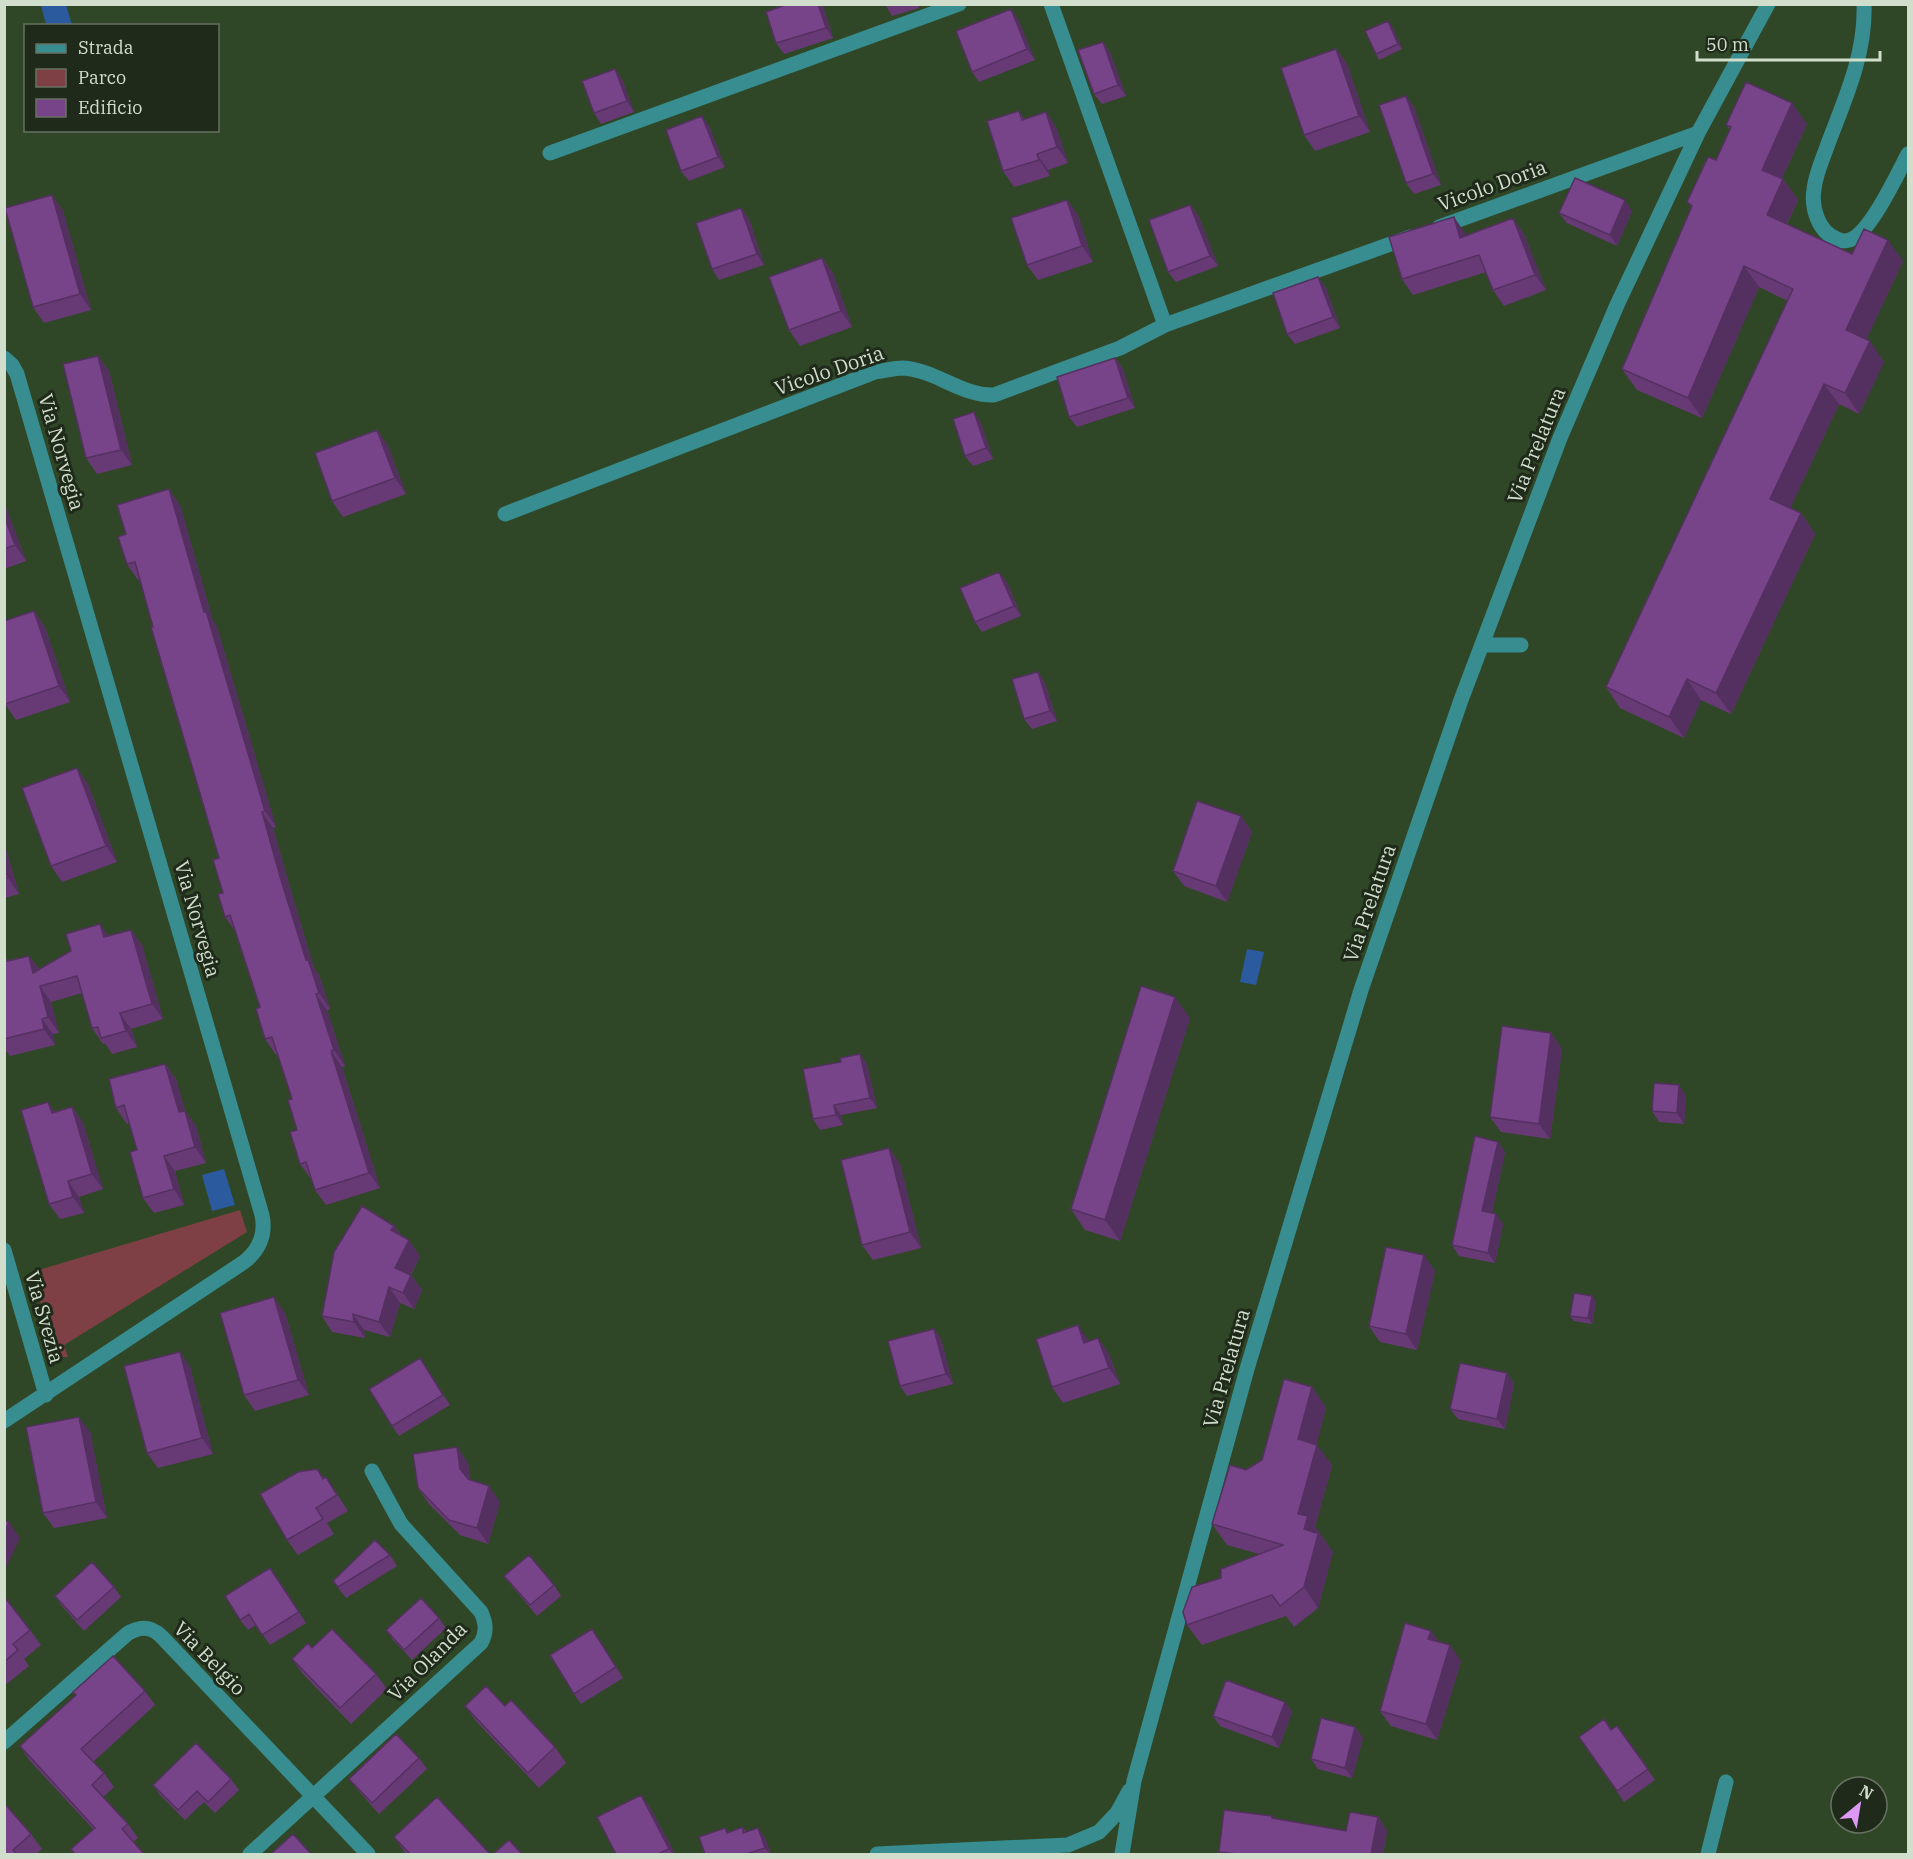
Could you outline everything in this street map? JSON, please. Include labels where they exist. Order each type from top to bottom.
[{"type":"street","points":[[550,153],[959,4]]},
{"type":"street","points":[[1051,4],[1165,325]]},
{"type":"street","name":"Via Prelatura","points":[[1122,1854],[1134,1781],[1247,1369],[1361,990],[1461,700],[1560,438],[1597,351],[1640,254],[1698,134],[1768,4]]},
{"type":"street","points":[[1864,4],[1863,28],[1856,67],[1820,166],[1814,191],[1816,212],[1822,228],[1834,238],[1842,241],[1856,237],[1871,220],[1908,154]]},
{"type":"street","name":"Vicolo Doria","points":[[505,514],[875,372],[902,368],[916,370],[970,393],[983,396],[994,395],[1120,348],[1165,325],[1698,134]]},
{"type":"street","name":"Via Norvegia","points":[[4,358],[17,374],[264,1225],[261,1241],[244,1262],[4,1421]]},
{"type":"street","points":[[1482,645],[1521,645]]},
{"type":"street","name":"Via Svezia","points":[[4,1250],[46,1395]]},
{"type":"street","name":"Via Olanda","points":[[250,1854],[481,1643],[485,1634],[485,1622],[481,1612],[401,1524],[372,1472]]},
{"type":"street","name":"Via Belgio","points":[[4,1742],[127,1634],[137,1629],[148,1628],[162,1637],[368,1854]]},
{"type":"street","points":[[877,1854],[948,1853],[1068,1845],[1099,1832],[1109,1823],[1134,1781]]},
{"type":"street","points":[[1708,1854],[1726,1782]]},
{"type":"green space","points":[[240,1210],[247,1232],[64,1345],[68,1357],[60,1357],[54,1352],[32,1272]]},
{"type":"water","points":[[41,5],[66,5],[72,24],[46,24]]},
{"type":"water","points":[[1247,949],[1264,952],[1256,985],[1240,982]]},
{"type":"water","points":[[224,1169],[235,1205],[212,1211],[202,1175]]},
{"type":"building","points":[[788,4],[818,4],[826,28],[776,43],[766,12]]},
{"type":"building","points":[[1011,9],[1027,49],[972,72],[956,31]]},
{"type":"building","points":[[1388,21],[1398,44],[1376,54],[1365,31]]},
{"type":"building","points":[[1103,42],[1118,85],[1094,94],[1078,50]]},
{"type":"building","points":[[1336,49],[1359,116],[1304,135],[1281,68]]},
{"type":"building","points":[[615,69],[627,101],[594,113],[582,81]]},
{"type":"building","points":[[1746,82],[1792,103],[1762,170],[1783,179],[1767,215],[1852,254],[1864,229],[1888,240],[1846,330],[1870,341],[1845,393],[1824,384],[1770,499],[1801,513],[1716,693],[1687,679],[1669,717],[1606,687],[1793,289],[1744,266],[1688,398],[1622,369],[1692,206],[1687,202],[1708,157],[1716,160],[1731,127],[1726,125]]},
{"type":"building","points":[[1406,96],[1433,174],[1406,183],[1379,105]]},
{"type":"building","points":[[1019,111],[1022,120],[1046,112],[1057,147],[1037,154],[1039,160],[1003,171],[987,121]]},
{"type":"building","points":[[702,116],[718,157],[681,171],[666,130]]},
{"type":"building","points":[[1575,178],[1625,200],[1610,235],[1559,213]]},
{"type":"building","points":[[52,195],[80,294],[33,307],[5,208]]},
{"type":"building","points":[[1067,200],[1082,246],[1027,265],[1011,218]]},
{"type":"building","points":[[1190,205],[1210,256],[1168,272],[1149,220]]},
{"type":"building","points":[[741,208],[757,254],[712,269],[696,223]]},
{"type":"building","points":[[1454,217],[1460,238],[1513,218],[1535,275],[1493,290],[1479,255],[1402,279],[1389,237]]},
{"type":"building","points":[[822,258],[841,311],[789,330],[769,277]]},
{"type":"building","points":[[1318,277],[1333,317],[1287,334],[1273,293]]},
{"type":"building","points":[[98,356],[121,450],[86,458],[63,364]]},
{"type":"building","points":[[1115,358],[1128,398],[1069,417],[1057,377]]},
{"type":"building","points":[[974,412],[986,448],[965,456],[953,419]]},
{"type":"building","points":[[377,430],[395,478],[332,501],[315,453]]},
{"type":"building","points":[[169,489],[265,811],[262,812],[281,880],[306,960],[308,959],[319,993],[316,994],[334,1050],[331,1051],[369,1173],[315,1190],[306,1162],[300,1164],[290,1132],[297,1130],[288,1100],[292,1099],[272,1037],[265,1039],[256,1009],[260,1007],[230,915],[225,917],[218,894],[223,893],[213,860],[219,858],[151,627],[153,627],[135,562],[127,564],[118,537],[126,534],[117,505]]},
{"type":"building","points":[[4,516],[15,545],[4,549]]},
{"type":"building","points":[[999,572],[1014,606],[975,622],[960,588]]},
{"type":"building","points":[[34,611],[59,686],[5,704],[4,621]]},
{"type":"building","points":[[1038,672],[1050,711],[1024,719],[1012,679]]},
{"type":"building","points":[[77,768],[106,846],[51,866],[22,788]]},
{"type":"building","points":[[1197,801],[1241,816],[1216,886],[1173,871]]},
{"type":"building","points":[[4,865],[8,878],[4,879]]},
{"type":"building","points":[[100,924],[104,937],[131,930],[152,1004],[120,1013],[126,1031],[101,1038],[98,1027],[92,1028],[77,976],[40,986],[48,1017],[42,1019],[44,1029],[4,1039],[4,962],[29,956],[33,973],[71,951],[66,934]]},
{"type":"building","points":[[1141,986],[1175,997],[1105,1220],[1071,1209]]},
{"type":"building","points":[[1502,1026],[1551,1033],[1539,1124],[1490,1117]]},
{"type":"building","points":[[860,1054],[870,1098],[834,1105],[836,1115],[813,1119],[803,1069],[841,1062],[840,1058]]},
{"type":"building","points":[[165,1064],[179,1112],[185,1111],[195,1147],[164,1156],[174,1189],[143,1198],[130,1152],[137,1150],[124,1105],[116,1108],[109,1079]]},
{"type":"building","points":[[1654,1083],[1679,1085],[1677,1113],[1652,1111]]},
{"type":"building","points":[[48,1102],[52,1113],[72,1107],[92,1174],[68,1181],[73,1197],[49,1204],[21,1110]]},
{"type":"building","points":[[1475,1136],[1498,1142],[1482,1211],[1496,1214],[1488,1253],[1452,1245]]},
{"type":"building","points":[[889,1148],[910,1232],[862,1245],[841,1160]]},
{"type":"building","points":[[362,1206],[394,1226],[391,1230],[409,1240],[395,1268],[411,1275],[403,1293],[389,1287],[379,1322],[353,1314],[354,1322],[322,1316],[334,1252]]},
{"type":"building","points":[[1386,1247],[1424,1255],[1406,1334],[1369,1326]]},
{"type":"building","points":[[1574,1293],[1592,1296],[1588,1318],[1570,1316]]},
{"type":"building","points":[[274,1297],[298,1380],[244,1395],[220,1313]]},
{"type":"building","points":[[1078,1325],[1084,1343],[1098,1338],[1109,1368],[1052,1387],[1036,1339]]},
{"type":"building","points":[[934,1329],[946,1374],[900,1386],[888,1341]]},
{"type":"building","points":[[180,1352],[202,1438],[147,1453],[124,1366]]},
{"type":"building","points":[[420,1358],[443,1395],[392,1426],[369,1389]]},
{"type":"building","points":[[1460,1363],[1507,1373],[1497,1419],[1450,1409]]},
{"type":"building","points":[[1284,1379],[1312,1387],[1298,1439],[1317,1445],[1298,1514],[1308,1516],[1304,1529],[1316,1533],[1319,1531],[1304,1587],[1280,1606],[1272,1595],[1187,1625],[1183,1612],[1192,1587],[1221,1578],[1221,1569],[1283,1545],[1212,1524],[1230,1465],[1246,1470],[1262,1460]]},
{"type":"building","points":[[79,1417],[96,1502],[43,1513],[26,1427]]},
{"type":"building","points":[[457,1447],[460,1469],[468,1479],[489,1486],[477,1528],[449,1520],[418,1488],[413,1454]]},
{"type":"building","points":[[317,1469],[323,1479],[326,1477],[337,1495],[316,1508],[323,1519],[287,1540],[260,1494],[298,1472]]},
{"type":"building","points":[[4,1521],[9,1522],[4,1532]]},
{"type":"building","points":[[375,1540],[390,1555],[338,1587],[333,1581]]},
{"type":"building","points":[[529,1555],[554,1585],[530,1605],[504,1576]]},
{"type":"building","points":[[92,1562],[114,1587],[77,1620],[55,1596]]},
{"type":"building","points":[[270,1568],[299,1612],[262,1635],[249,1614],[240,1620],[225,1596]]},
{"type":"building","points":[[421,1598],[439,1618],[404,1650],[386,1630]]},
{"type":"building","points":[[6,1599],[30,1630],[13,1644],[18,1650],[4,1662],[4,1600]]},
{"type":"building","points":[[1405,1623],[1431,1631],[1428,1639],[1450,1645],[1426,1724],[1380,1711]]},
{"type":"building","points":[[332,1629],[376,1674],[340,1708],[292,1659],[308,1643],[312,1648]]},
{"type":"building","points":[[592,1629],[616,1667],[574,1694],[550,1655]]},
{"type":"building","points":[[113,1656],[145,1691],[81,1749],[104,1773],[92,1785],[128,1824],[122,1829],[144,1854],[75,1854],[71,1849],[95,1828],[20,1746],[76,1695],[73,1692]]},
{"type":"building","points":[[1226,1680],[1285,1702],[1272,1737],[1213,1716]]},
{"type":"building","points":[[486,1686],[505,1706],[511,1700],[555,1747],[528,1773],[465,1706]]},
{"type":"building","points":[[1321,1718],[1355,1727],[1345,1768],[1311,1759]]},
{"type":"building","points":[[1604,1719],[1611,1730],[1617,1726],[1648,1769],[1617,1791],[1579,1737]]},
{"type":"building","points":[[396,1734],[419,1758],[372,1803],[349,1779]]},
{"type":"building","points":[[196,1743],[231,1779],[208,1802],[197,1791],[178,1810],[153,1785]]},
{"type":"building","points":[[641,1795],[669,1849],[658,1854],[616,1854],[597,1817]]},
{"type":"building","points":[[437,1797],[490,1854],[410,1854],[394,1837]]},
{"type":"building","points":[[4,1803],[31,1834],[13,1850],[17,1854],[4,1854]]},
{"type":"building","points":[[1224,1810],[1272,1816],[1272,1818],[1346,1831],[1350,1812],[1378,1817],[1371,1854],[1238,1854],[1219,1852]]},
{"type":"building","points":[[743,1827],[743,1833],[758,1828],[765,1848],[746,1854],[705,1854],[699,1837],[725,1828],[727,1833]]},
{"type":"building","points":[[293,1834],[311,1854],[271,1854]]},
{"type":"building","points":[[509,1840],[522,1854],[493,1854]]}]
